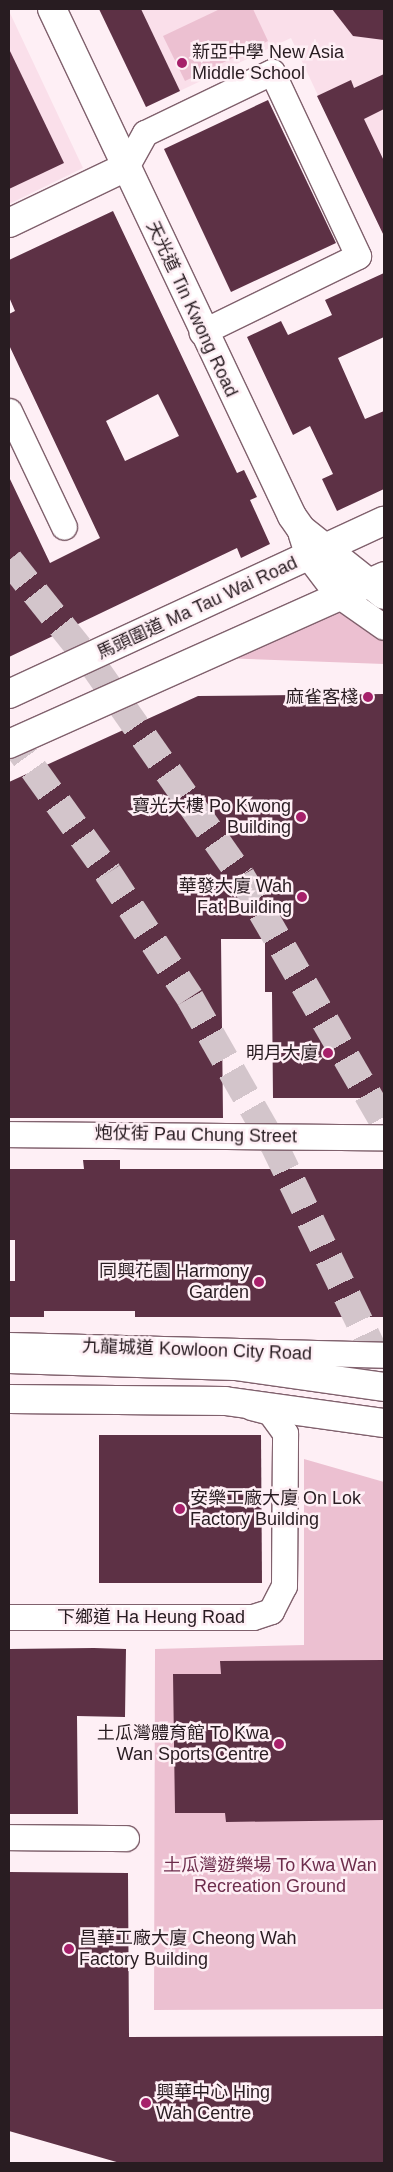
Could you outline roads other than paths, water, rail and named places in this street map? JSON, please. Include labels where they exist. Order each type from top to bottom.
[{"type":"main road","name":"天光道 Tin Kwong Road","points":[[52,9],[202,332],[301,529],[318,552],[379,585]]},
{"type":"main road","points":[[9,223],[126,167]]},
{"type":"main road","name":"馬頭圍道 Ma Tau Wai Road","points":[[9,694],[384,521]]},
{"type":"main road","points":[[318,552],[341,597]]},
{"type":"main road","points":[[9,744],[341,597],[379,585]]},
{"type":"main road","points":[[9,1359],[235,1366],[384,1387]]},
{"type":"main road","points":[[9,1399],[225,1401],[384,1423]]},
{"type":"street","points":[[126,167],[145,133],[272,72],[358,256],[202,332]]},
{"type":"street","points":[[9,410],[18,453],[64,527]]},
{"type":"street","points":[[341,597],[384,627]]},
{"type":"street","name":"炮仗街 Pau Chung Street","points":[[9,1134],[384,1136]]},
{"type":"street","name":"九龍城道 Kowloon City Road","points":[[9,1345],[384,1355]]},
{"type":"street","name":"下鄉道 Ha Heung Road","points":[[9,1408],[254,1407],[276,1417],[285,1433],[284,1586],[271,1611],[253,1617],[9,1617]]},
{"type":"street","points":[[9,1837],[126,1838]]},
{"type":"tunnel","points":[[9,560],[96,669],[241,876],[384,1123]]},
{"type":"tunnel","points":[[9,735],[108,873],[190,998],[274,1145],[384,1373]]},
{"type":"place","name":"新亞中學 New Asia Middle School","points":[[182,63]]},
{"type":"place","name":"麻雀客棧","points":[[368,697]]},
{"type":"place","name":"寶光大樓 Po Kwong Building","points":[[301,817]]},
{"type":"place","name":"華發大廈 Wah Fat Building","points":[[302,897]]},
{"type":"place","name":"明月大廈","points":[[328,1053]]},
{"type":"place","name":"同興花園 Harmony Garden","points":[[259,1282]]},
{"type":"place","name":"安樂工廠大廈 On Lok Factory Building","points":[[180,1509]]},
{"type":"place","name":"土瓜灣體育館 To Kwa Wan Sports Centre","points":[[279,1744]]},
{"type":"place","name":"昌華工廠大廈 Cheong Wah Factory Building","points":[[69,1949]]},
{"type":"place","name":"興華中心 Hing Wah Centre","points":[[146,2103]]},
{"type":"park label","name":"土瓜灣遊樂場 To Kwa Wan Recreation Ground","points":[[270,1876]]}]
